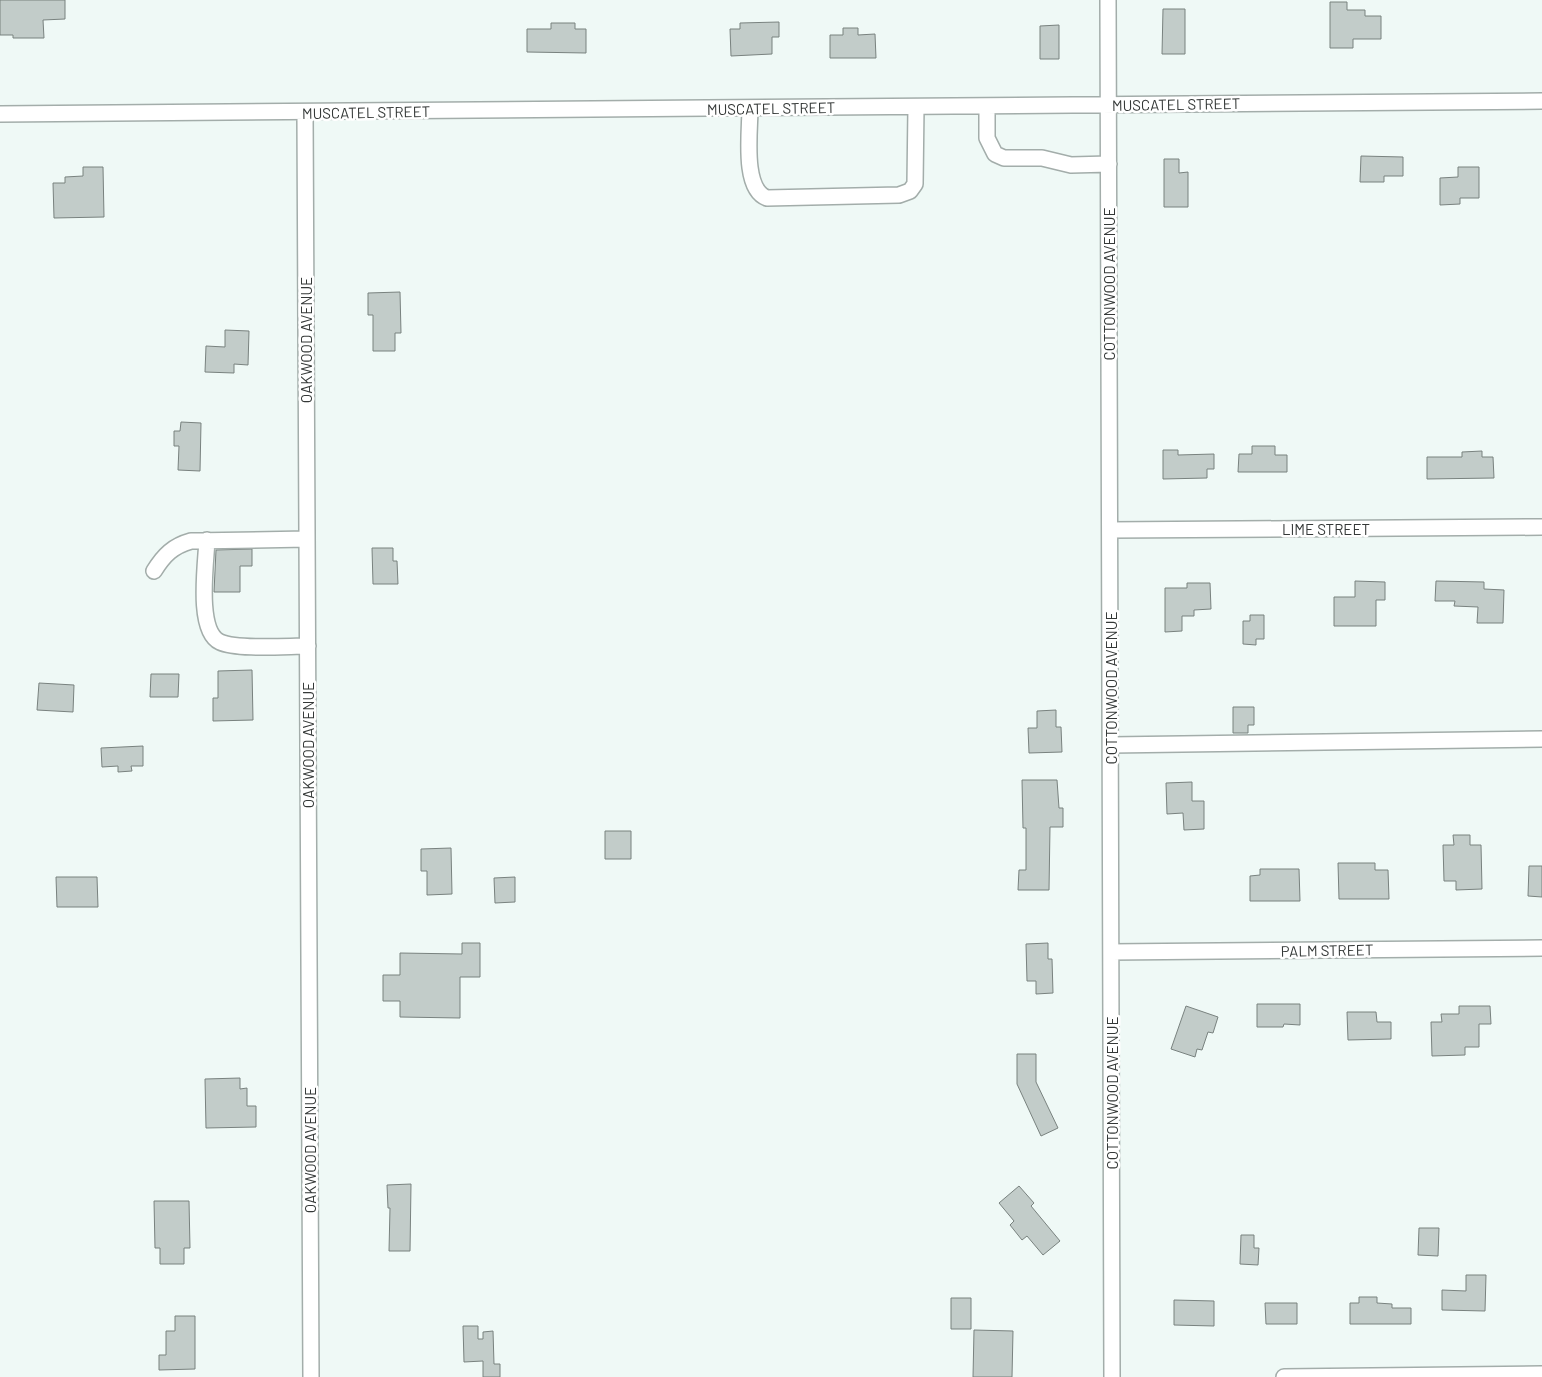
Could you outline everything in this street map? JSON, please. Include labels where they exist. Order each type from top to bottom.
[{"type":"street","name":"COTTONWOOD AVENUE","points":[[1108,0],[1112,1377]]},
{"type":"street","name":"MUSCATEL STREET","points":[[0,114],[306,113],[1542,101]]},
{"type":"street","points":[[987,106],[987,138],[995,154],[1004,158],[1042,158],[1071,165],[1109,164]]},
{"type":"street","points":[[750,108],[749,166],[753,187],[759,195],[766,198],[899,195],[910,191],[916,184],[916,107]]},
{"type":"street","name":"OAKWOOD AVENUE","points":[[306,113],[311,1377]]},
{"type":"street","name":"LIME STREET","points":[[1110,530],[1542,527]]},
{"type":"street","points":[[154,571],[163,558],[177,545],[191,540],[307,539]]},
{"type":"street","points":[[207,540],[204,616],[207,628],[219,642],[239,645],[308,646]]},
{"type":"street","points":[[1111,745],[1542,739]]},
{"type":"street","name":"PALM STREET","points":[[1111,952],[1542,948]]},
{"type":"street","points":[[1284,1377],[1542,1374]]},
{"type":"building","points":[[0,0],[65,0],[65,19],[43,20],[44,38],[13,38],[13,35],[0,35]]},
{"type":"building","points":[[1330,2],[1347,2],[1347,10],[1365,10],[1365,16],[1381,16],[1381,39],[1353,39],[1353,48],[1330,48]]},
{"type":"building","points":[[1163,9],[1185,9],[1185,54],[1162,54]]},
{"type":"building","points":[[779,22],[779,37],[772,37],[772,54],[731,56],[730,29],[740,29],[740,23]]},
{"type":"building","points":[[551,23],[575,23],[575,29],[586,29],[586,53],[527,52],[527,29],[551,29]]},
{"type":"building","points":[[1059,25],[1059,59],[1040,59],[1040,26]]},
{"type":"building","points":[[843,28],[858,28],[858,35],[875,34],[876,58],[830,58],[830,35],[843,35]]},
{"type":"building","points":[[1361,156],[1403,157],[1403,176],[1384,176],[1384,182],[1360,182]]},
{"type":"building","points":[[1164,159],[1179,159],[1179,173],[1188,172],[1188,207],[1164,207]]},
{"type":"building","points":[[83,167],[103,167],[104,217],[54,218],[53,183],[65,183],[65,177],[83,176]]},
{"type":"building","points":[[1458,167],[1479,167],[1479,198],[1460,198],[1460,204],[1440,205],[1440,178],[1458,177]]},
{"type":"building","points":[[400,292],[401,333],[395,333],[395,351],[373,351],[373,315],[368,315],[368,293]]},
{"type":"building","points":[[225,330],[249,331],[248,365],[234,364],[234,373],[205,372],[206,346],[225,347]]},
{"type":"building","points":[[181,422],[201,423],[200,471],[178,470],[179,446],[174,446],[174,431],[180,431]]},
{"type":"building","points":[[1252,446],[1275,446],[1275,455],[1287,455],[1287,472],[1238,472],[1239,454],[1252,454]]},
{"type":"building","points":[[1163,450],[1178,450],[1178,455],[1214,454],[1214,469],[1207,469],[1207,478],[1163,479]]},
{"type":"building","points":[[1482,451],[1482,457],[1493,457],[1494,478],[1427,479],[1427,457],[1462,457],[1462,452]]},
{"type":"building","points":[[372,548],[393,548],[393,561],[397,561],[398,584],[373,584]]},
{"type":"building","points":[[252,549],[252,566],[240,566],[240,592],[214,592],[216,550]]},
{"type":"building","points":[[1355,581],[1385,582],[1385,600],[1376,600],[1376,626],[1334,626],[1334,597],[1355,597]]},
{"type":"building","points":[[1436,581],[1484,582],[1484,589],[1504,590],[1503,623],[1477,623],[1478,607],[1454,606],[1455,601],[1435,601]]},
{"type":"building","points":[[1187,583],[1210,583],[1211,609],[1194,610],[1194,616],[1182,616],[1182,631],[1165,632],[1165,588],[1187,588]]},
{"type":"building","points":[[1250,615],[1264,615],[1264,639],[1256,639],[1256,645],[1243,644],[1243,621],[1250,621]]},
{"type":"building","points":[[252,670],[253,720],[213,721],[213,698],[218,698],[218,671]]},
{"type":"building","points":[[151,674],[179,674],[178,697],[150,697]]},
{"type":"building","points":[[39,683],[74,685],[73,712],[37,710]]},
{"type":"building","points":[[1233,707],[1254,707],[1254,725],[1248,725],[1248,733],[1233,733]]},
{"type":"building","points":[[1056,710],[1056,727],[1061,727],[1062,752],[1029,753],[1028,728],[1037,728],[1037,711]]},
{"type":"building","points":[[143,746],[143,766],[131,766],[132,771],[118,772],[118,766],[102,767],[101,748]]},
{"type":"building","points":[[1022,780],[1057,780],[1059,808],[1063,808],[1063,827],[1050,827],[1049,890],[1018,890],[1019,870],[1026,870],[1026,828],[1023,828]]},
{"type":"building","points":[[1192,782],[1192,801],[1204,801],[1204,829],[1184,830],[1183,813],[1167,814],[1166,783]]},
{"type":"building","points":[[605,831],[631,831],[631,859],[605,859]]},
{"type":"building","points":[[1453,835],[1470,835],[1470,845],[1481,845],[1482,889],[1456,890],[1456,881],[1444,881],[1443,845],[1454,845]]},
{"type":"building","points":[[451,848],[452,894],[427,895],[427,871],[421,871],[421,849]]},
{"type":"building","points":[[1338,863],[1375,863],[1375,870],[1388,870],[1389,899],[1339,899]]},
{"type":"building","points":[[1529,866],[1542,866],[1542,897],[1528,896]]},
{"type":"building","points":[[1260,869],[1299,869],[1300,901],[1250,901],[1250,876],[1260,875]]},
{"type":"building","points":[[56,877],[97,877],[98,907],[57,907]]},
{"type":"building","points":[[515,877],[515,902],[495,903],[494,878]]},
{"type":"building","points":[[462,943],[480,943],[480,977],[460,977],[460,1018],[400,1017],[400,1001],[383,1001],[383,975],[400,975],[400,953],[462,954]]},
{"type":"building","points":[[1048,943],[1048,959],[1052,959],[1053,993],[1036,994],[1036,981],[1027,981],[1026,944]]},
{"type":"building","points":[[1257,1004],[1300,1004],[1300,1025],[1284,1024],[1283,1027],[1257,1027]]},
{"type":"building","points":[[1186,1006],[1218,1017],[1213,1033],[1208,1032],[1202,1050],[1197,1049],[1195,1057],[1171,1049]]},
{"type":"building","points":[[1459,1006],[1490,1006],[1491,1024],[1479,1024],[1479,1047],[1465,1047],[1465,1055],[1432,1056],[1431,1022],[1442,1022],[1441,1014],[1459,1014]]},
{"type":"building","points":[[1347,1012],[1376,1012],[1377,1022],[1391,1022],[1391,1039],[1348,1040]]},
{"type":"building","points":[[1017,1054],[1036,1054],[1036,1082],[1058,1128],[1041,1136],[1017,1084]]},
{"type":"building","points":[[240,1078],[240,1089],[247,1088],[247,1106],[256,1106],[256,1127],[206,1128],[205,1079]]},
{"type":"building","points":[[411,1184],[410,1251],[389,1251],[390,1208],[388,1208],[387,1185]]},
{"type":"building","points":[[1019,1186],[1034,1203],[1031,1206],[1060,1241],[1043,1255],[1027,1236],[1022,1240],[1010,1225],[1014,1221],[999,1203]]},
{"type":"building","points":[[154,1201],[189,1201],[190,1248],[184,1248],[184,1264],[160,1264],[160,1248],[155,1248]]},
{"type":"building","points":[[1419,1228],[1439,1228],[1438,1256],[1418,1255]]},
{"type":"building","points":[[1241,1235],[1254,1235],[1254,1248],[1259,1248],[1258,1265],[1240,1264]]},
{"type":"building","points":[[1466,1275],[1486,1275],[1485,1311],[1442,1310],[1442,1290],[1466,1291]]},
{"type":"building","points":[[1359,1297],[1377,1297],[1377,1303],[1392,1304],[1392,1308],[1411,1308],[1411,1324],[1350,1324],[1350,1303],[1359,1303]]},
{"type":"building","points":[[951,1298],[971,1298],[971,1329],[951,1329]]},
{"type":"building","points":[[1174,1300],[1214,1301],[1214,1326],[1174,1325]]},
{"type":"building","points":[[1265,1303],[1297,1303],[1297,1324],[1266,1324]]},
{"type":"building","points":[[175,1316],[195,1316],[195,1369],[159,1370],[159,1355],[166,1355],[166,1331],[175,1331]]},
{"type":"building","points":[[463,1326],[478,1326],[478,1339],[483,1339],[483,1332],[493,1331],[494,1364],[500,1364],[500,1377],[483,1377],[483,1361],[464,1362]]},
{"type":"building","points":[[974,1330],[1013,1331],[1012,1377],[973,1377]]}]
